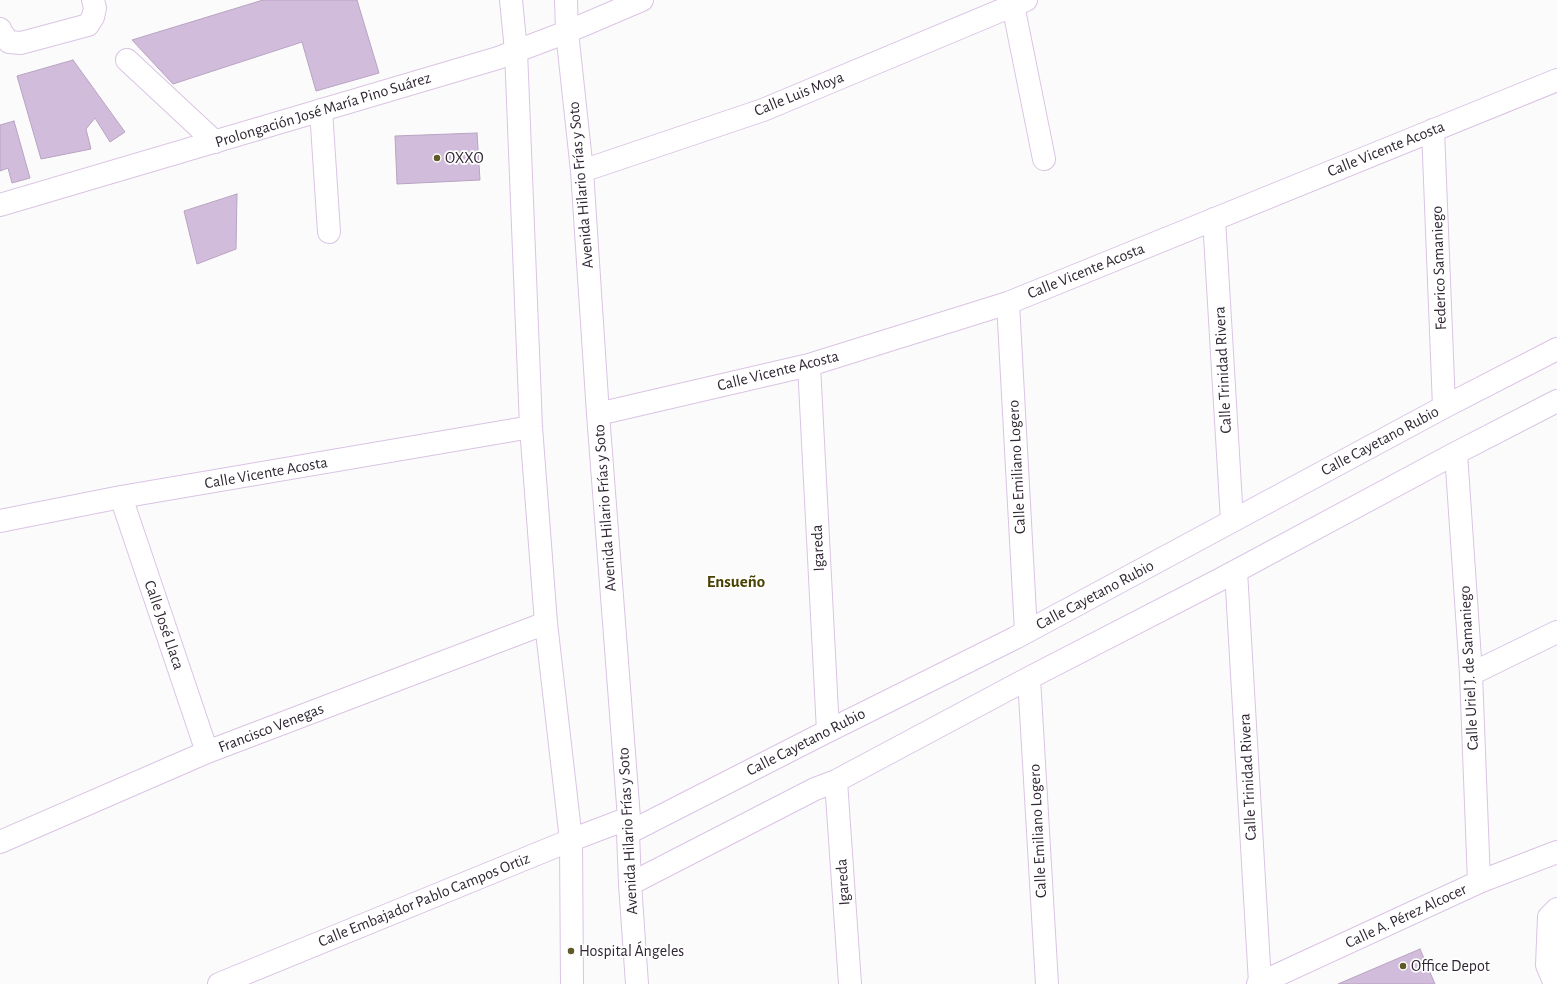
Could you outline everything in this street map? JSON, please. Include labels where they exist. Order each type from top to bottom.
[{"type":"street","points":[[0,29],[9,42],[21,43],[88,25],[93,17],[95,8],[93,0]]},
{"type":"street","points":[[511,0],[516,51],[532,427],[546,623],[571,840],[572,984]]},
{"type":"street","name":"Avenida Hilario Frías y Soto","points":[[566,0],[567,32],[582,171],[598,414],[629,825],[630,884],[637,984]]},
{"type":"street","name":"Prolongación José María Pino Suárez","points":[[0,205],[516,51],[567,32],[642,0]]},
{"type":"street","name":"Calle Luis Moya","points":[[582,171],[763,110],[1017,2],[1044,160]]},
{"type":"street","points":[[127,60],[215,142]]},
{"type":"street","name":"Calle Vicente Acosta","points":[[598,414],[809,366],[1008,303],[1557,80]]},
{"type":"street","points":[[321,110],[329,232]]},
{"type":"street","name":"Federico Samaniego","points":[[1434,130],[1444,407]]},
{"type":"street","name":"Calle Trinidad Rivera","points":[[1214,219],[1232,521]]},
{"type":"street","name":"Calle Emiliano Logero","points":[[1008,303],[1026,632]]},
{"type":"street","name":"Calle Cayetano Rubio","points":[[629,825],[828,731],[1026,632],[1444,407],[1557,348]]},
{"type":"street","name":"Igareda","points":[[809,366],[828,731]]},
{"type":"street","points":[[630,884],[815,789],[836,781],[1557,401]]},
{"type":"street","name":"Calle Vicente Acosta","points":[[0,521],[121,498],[532,427]]},
{"type":"street","name":"Calle Uriel J. de Samaniego","points":[[1456,453],[1471,674],[1479,882]]},
{"type":"street","name":"Calle José Llaca","points":[[121,498],[207,752]]},
{"type":"street","name":"Calle Trinidad Rivera","points":[[1236,571],[1259,984]]},
{"type":"street","name":"Francisco Venegas","points":[[1,837],[207,752],[546,623]]},
{"type":"street","points":[[1471,674],[1557,632]]},
{"type":"street","name":"Calle Emiliano Logero","points":[[1029,678],[1047,984]]},
{"type":"street","name":"Igareda","points":[[836,781],[850,984]]},
{"type":"street","name":"Calle Embajador Pablo Campos Ortiz","points":[[219,984],[571,840],[629,825]]},
{"type":"street","name":"Calle A. Pérez Alcocer","points":[[1259,984],[1479,882],[1557,852]]},
{"type":"street","points":[[1555,984],[1547,965],[1549,917],[1557,909]]},
{"type":"building","points":[[263,0],[357,0],[379,73],[316,91],[302,42],[173,84],[132,40]]},
{"type":"building","points":[[73,60],[125,132],[110,142],[95,118],[86,129],[91,149],[41,159],[17,76]]},
{"type":"building","points":[[14,121],[30,178],[12,183],[8,168],[0,171],[0,125]]},
{"type":"building","name":"OXXO","points":[[477,133],[480,180],[397,184],[395,136]]},
{"type":"building","points":[[237,194],[236,249],[197,264],[184,211]]},
{"type":"building","name":"Office Depot","points":[[1420,949],[1435,984],[1338,984]]},
{"type":"place","name":"OXXO","points":[[437,158]]},
{"type":"place","name":"Hospital Ángeles","points":[[571,951]]},
{"type":"place","name":"Office Depot","points":[[1403,966]]},
{"type":"district","name":"Ensueño","points":[[736,582]]}]
